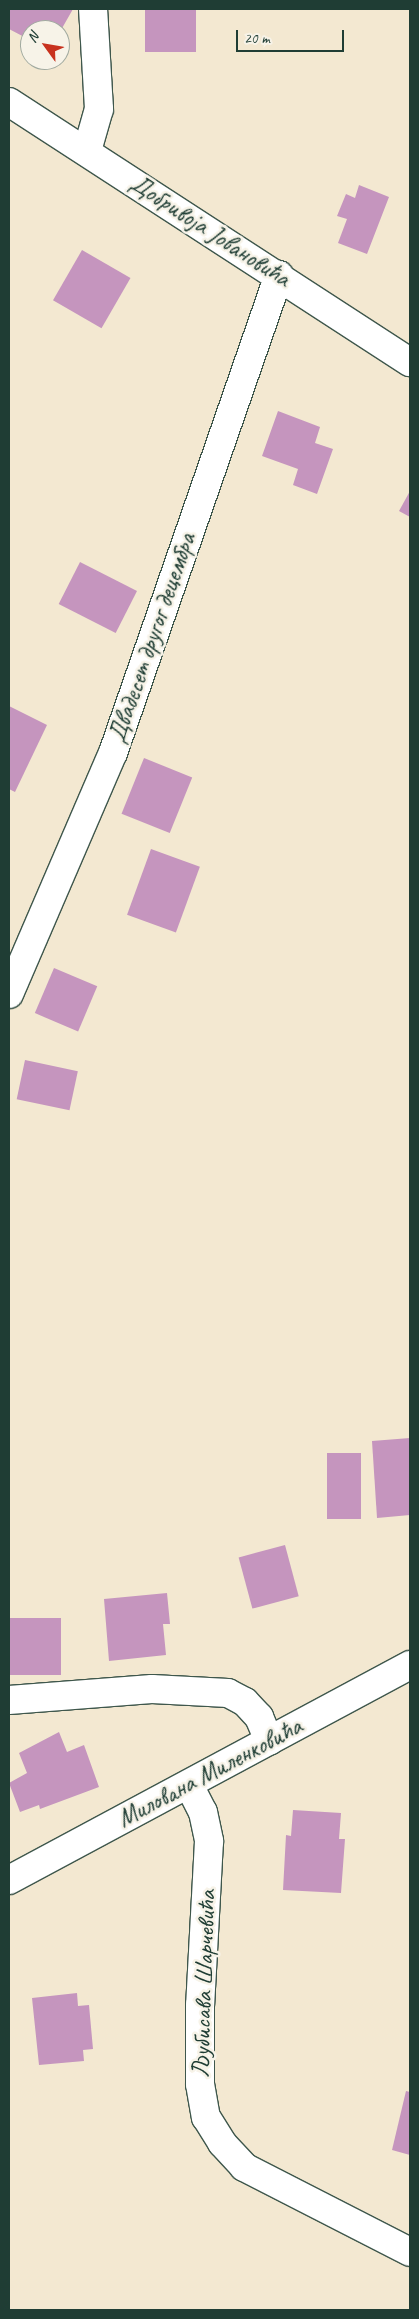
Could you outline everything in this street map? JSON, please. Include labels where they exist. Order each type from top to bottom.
[{"type":"street","points":[[86,151],[99,108],[93,9]]},
{"type":"street","name":"Добривоја Јовановића","points":[[9,102],[279,275],[410,362]]},
{"type":"street","name":"Двадесет другог децембра","points":[[9,994],[113,753],[279,275]]},
{"type":"street","name":"Милована Миленковића","points":[[9,1880],[410,1665]]},
{"type":"street","points":[[9,1700],[152,1689],[228,1693],[245,1702],[259,1717],[269,1740]]},
{"type":"street","name":"Љубисава Шарчевића","points":[[189,1785],[203,1812],[209,1841],[200,2005],[200,2084],[206,2117],[222,2143],[244,2167],[410,2252]]},
{"type":"building","points":[[9,9],[73,9],[67,20],[20,20],[20,35],[9,29]]},
{"type":"building","points":[[145,9],[196,9],[196,52],[145,52]]},
{"type":"building","points":[[359,185],[389,197],[367,254],[338,243],[347,219],[337,216],[346,194],[355,198]]},
{"type":"building","points":[[82,250],[130,278],[101,328],[53,300]]},
{"type":"building","points":[[278,411],[320,427],[315,443],[333,449],[317,494],[293,485],[298,469],[262,456]]},
{"type":"building","points":[[410,491],[410,517],[399,511]]},
{"type":"building","points":[[80,562],[137,591],[116,633],[59,604]]},
{"type":"building","points":[[9,706],[47,725],[15,792],[9,789]]},
{"type":"building","points":[[144,758],[192,777],[170,833],[122,814]]},
{"type":"building","points":[[151,849],[200,867],[176,933],[127,915]]},
{"type":"building","points":[[54,968],[97,986],[78,1031],[35,1013]]},
{"type":"building","points":[[25,1060],[78,1071],[70,1110],[17,1099]]},
{"type":"building","points":[[410,1438],[410,1515],[377,1518],[372,1441]]},
{"type":"building","points":[[327,1453],[361,1453],[361,1519],[327,1519]]},
{"type":"building","points":[[285,1545],[299,1596],[252,1609],[239,1557]]},
{"type":"building","points":[[167,1593],[170,1624],[163,1624],[166,1655],[109,1661],[104,1599]]},
{"type":"building","points":[[9,1618],[61,1618],[61,1675],[9,1675]]},
{"type":"building","points":[[59,1732],[67,1752],[84,1745],[99,1787],[40,1809],[39,1805],[20,1812],[9,1783],[27,1773],[19,1753]]},
{"type":"building","points":[[293,1810],[341,1813],[339,1839],[345,1839],[341,1893],[283,1890],[286,1835],[291,1836]]},
{"type":"building","points":[[77,1993],[78,2006],[89,2005],[93,2049],[83,2050],[84,2061],[39,2065],[32,1998]]},
{"type":"building","points":[[406,2091],[410,2092],[410,2155],[392,2150]]}]
